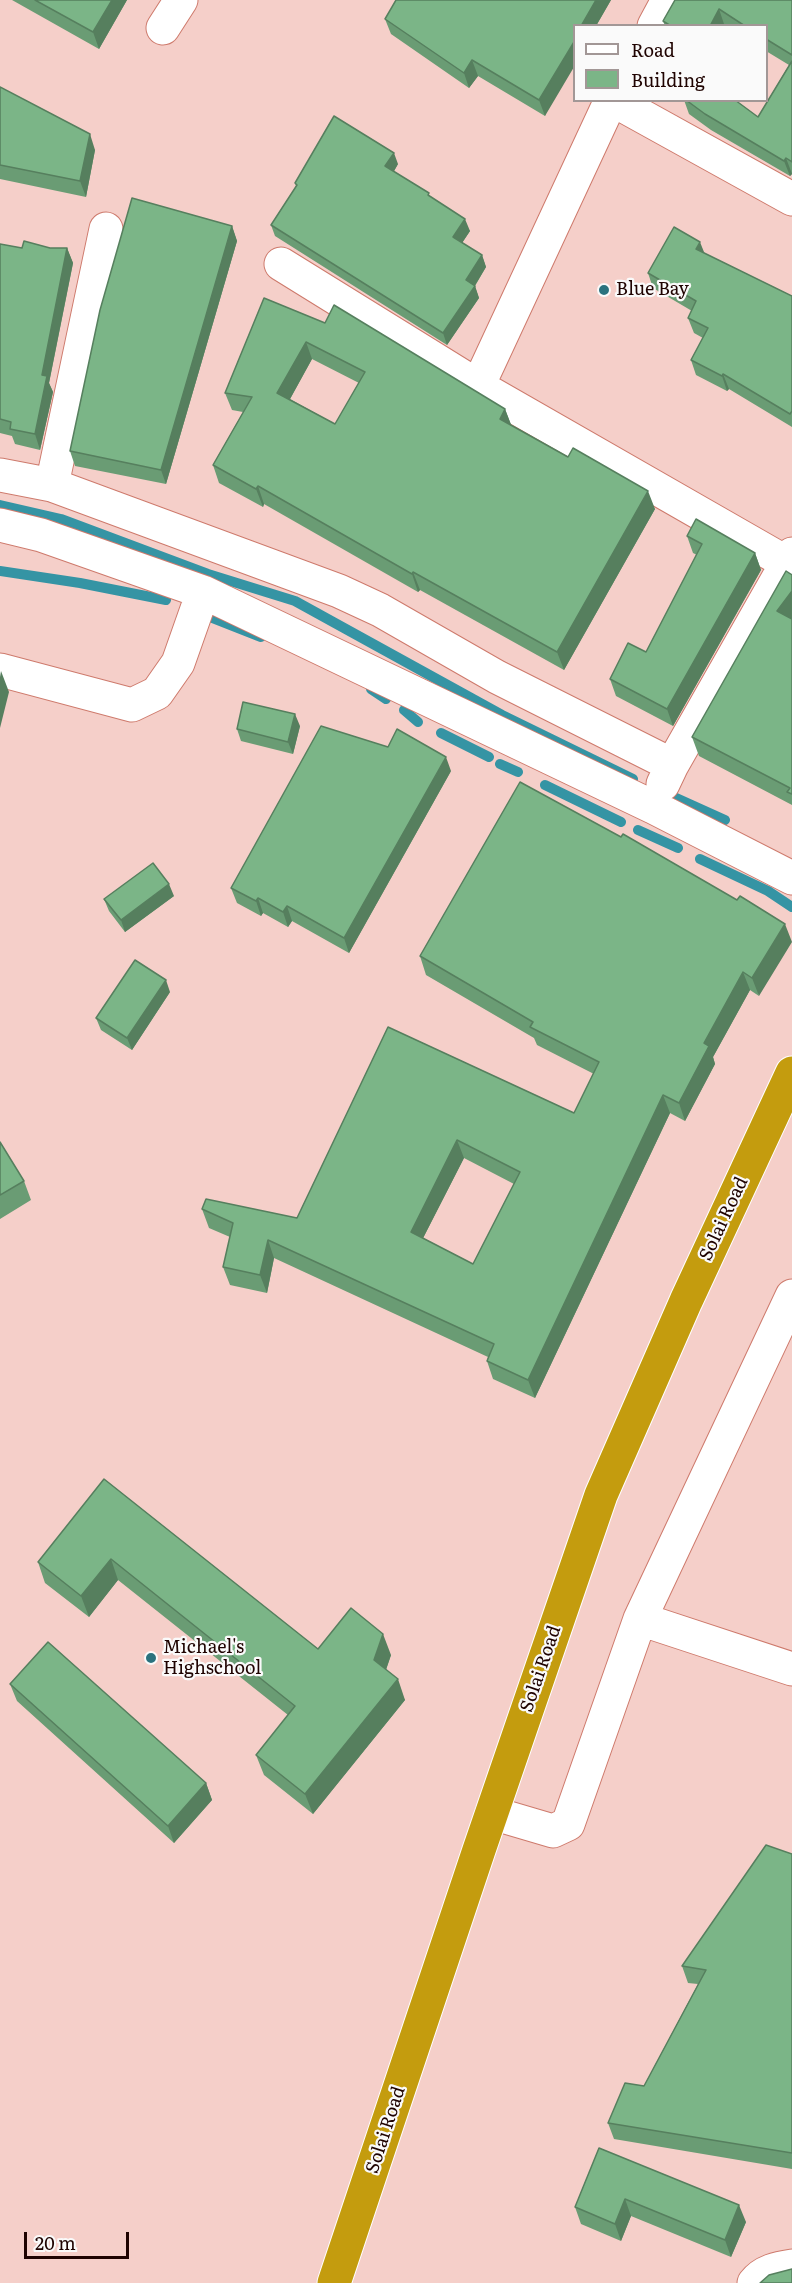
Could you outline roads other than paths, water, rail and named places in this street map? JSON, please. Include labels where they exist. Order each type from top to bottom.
[{"type":"highway","name":"Solai Road","points":[[334,2283],[602,1495],[686,1300],[792,1073]]},
{"type":"street","points":[[163,28],[181,0]]},
{"type":"street","points":[[655,24],[668,0]]},
{"type":"street","points":[[478,386],[611,102]]},
{"type":"street","points":[[616,102],[792,199]]},
{"type":"street","points":[[52,484],[106,229]]},
{"type":"street","points":[[281,264],[478,386],[790,558],[672,765],[653,807]]},
{"type":"street","points":[[0,475],[52,484],[364,602],[497,677],[672,765]]},
{"type":"street","points":[[0,525],[41,535],[203,592],[653,807],[792,878]]},
{"type":"street","points":[[0,670],[132,705],[157,693],[178,663],[203,592]]},
{"type":"street","points":[[492,1813],[554,1831],[568,1824],[640,1619],[792,1296]]},
{"type":"street","points":[[640,1619],[792,1669]]},
{"type":"street","points":[[754,2283],[760,2276],[792,2266]]},
{"type":"waterway","points":[[0,505],[61,519],[208,574],[295,601],[502,715],[633,779]]},
{"type":"waterway","points":[[0,571],[80,583],[166,600]]},
{"type":"waterway","points":[[200,613],[261,637]]},
{"type":"waterway","points":[[371,689],[386,699]]},
{"type":"waterway","points":[[404,710],[418,722]]},
{"type":"waterway","points":[[441,733],[489,757]]},
{"type":"waterway","points":[[500,764],[518,772]]},
{"type":"waterway","points":[[545,785],[621,822]]},
{"type":"waterway","points":[[674,797],[725,820]]},
{"type":"waterway","points":[[638,830],[678,848]]},
{"type":"waterway","points":[[700,859],[768,891],[792,907]]},
{"type":"place","name":"Blue Bay","points":[[604,290]]},
{"type":"place","name":"Michael's Highschool","points":[[151,1658]]}]
